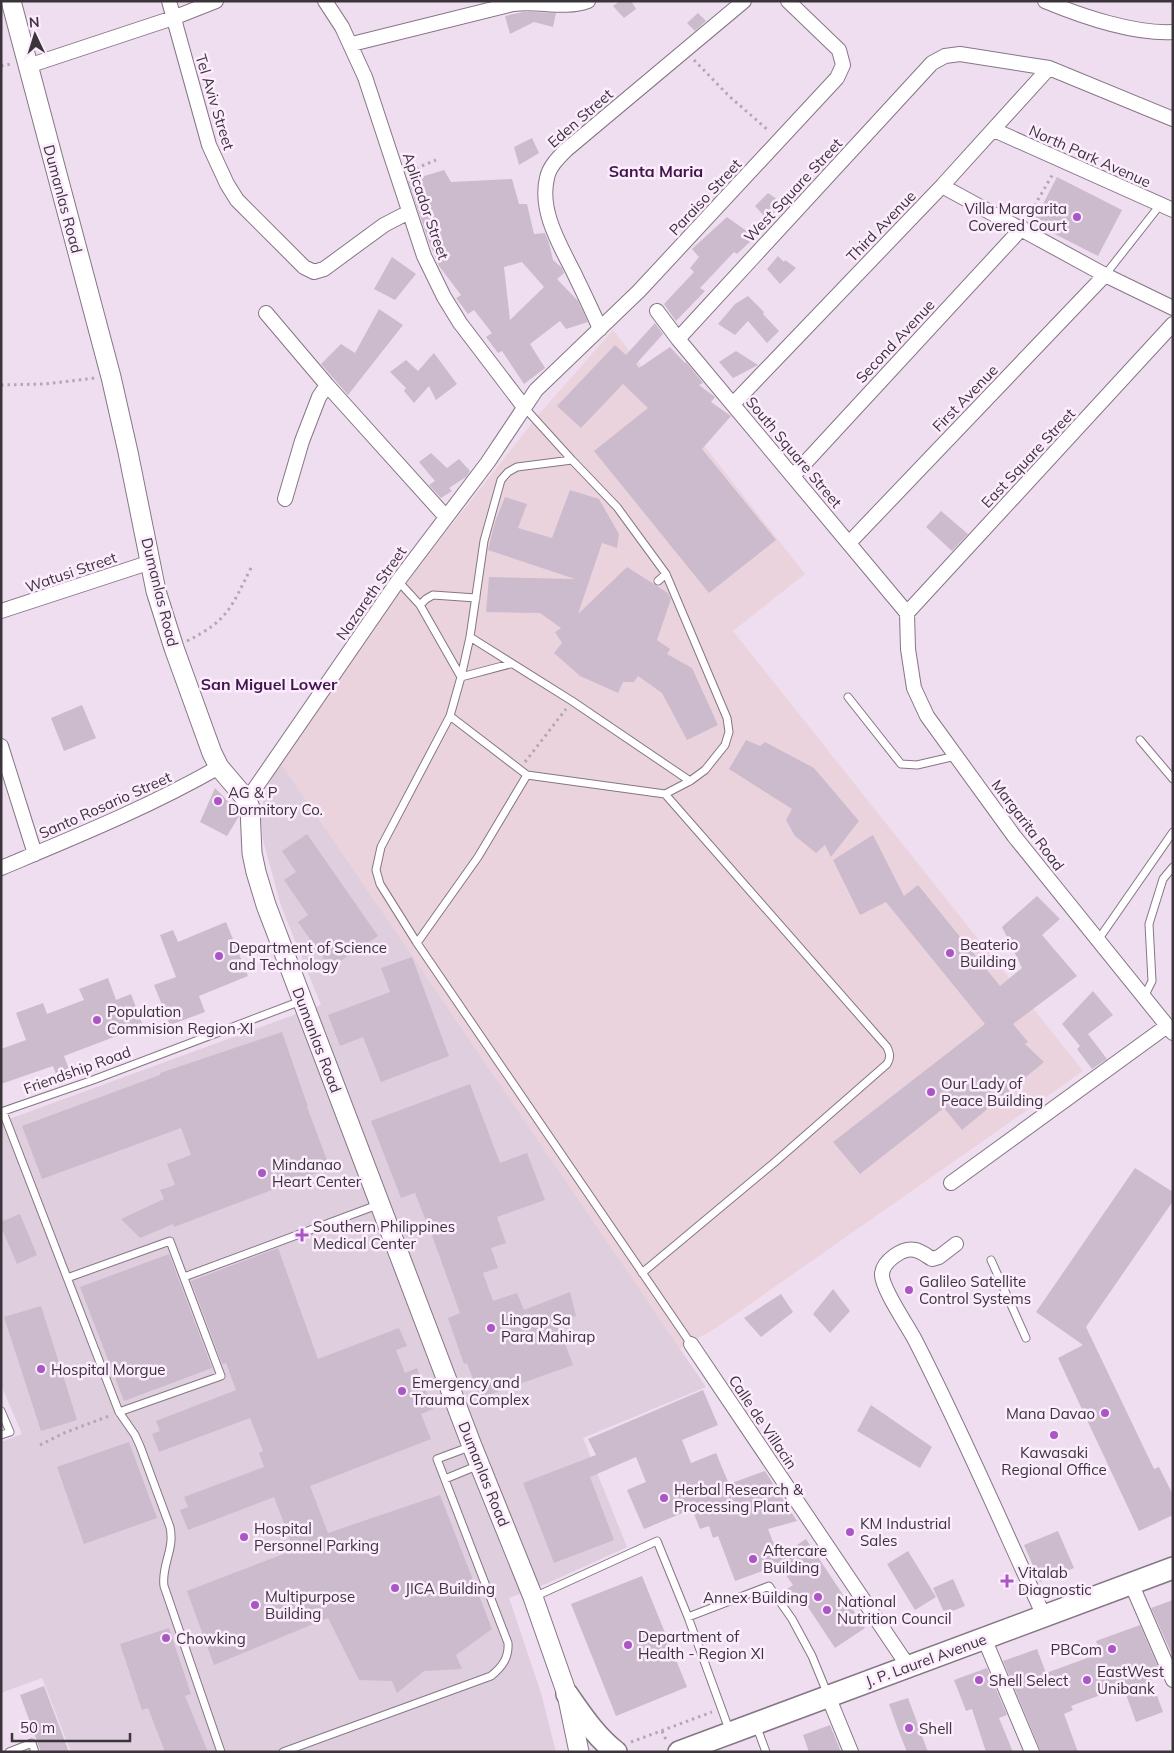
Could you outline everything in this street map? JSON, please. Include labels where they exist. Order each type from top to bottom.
[{"type":"main road","name":"Dumanlas Road","points":[[11,1],[111,377],[156,591],[174,648],[219,768],[247,800],[250,808],[250,833],[256,872],[266,905],[472,1446],[533,1597],[567,1694],[579,1752]]},
{"type":"main road","name":"J. P. Laurel Avenue","points":[[679,1752],[1173,1568]]},
{"type":"main road","points":[[567,1694],[582,1715],[610,1747],[624,1746]]},
{"type":"street","name":"Tel Aviv Street","points":[[169,1],[209,144],[227,184],[237,200],[304,267],[314,272],[324,269],[384,225],[409,212]]},
{"type":"street","points":[[28,66],[173,18],[216,1]]},
{"type":"street","name":"Aplicador Street","points":[[325,1],[352,44],[365,77],[424,256],[444,297],[460,323],[524,407]]},
{"type":"street","name":"Eden Street","points":[[600,329],[556,236],[545,200],[547,176],[554,162],[566,150],[744,1]]},
{"type":"street","name":"Paraiso Street","points":[[524,407],[549,377],[639,291],[837,78],[843,65],[839,50],[788,1]]},
{"type":"street","points":[[1045,1],[1105,22],[1141,29],[1173,32]]},
{"type":"street","points":[[352,44],[513,4],[526,2],[567,5],[581,2]]},
{"type":"street","name":"West Square Street","points":[[678,339],[932,63],[945,56],[960,54],[1049,68]]},
{"type":"street","points":[[1049,68],[1173,119]]},
{"type":"street","name":"Third Avenue","points":[[733,404],[942,186],[1049,68]]},
{"type":"street","name":"North Park Avenue","points":[[994,130],[1173,210]]},
{"type":"street","points":[[942,186],[1105,275],[1173,308]]},
{"type":"street","name":"Second Avenue","points":[[793,476],[1022,228]]},
{"type":"street","name":"First Avenue","points":[[849,543],[1105,275]]},
{"type":"street","name":"South Square Street","points":[[657,311],[678,339],[907,613]]},
{"type":"street","points":[[266,313],[327,385],[446,517]]},
{"type":"street","name":"East Square Street","points":[[907,613],[1173,324]]},
{"type":"street","points":[[285,499],[302,441],[319,397],[327,385]]},
{"type":"street","name":"Nazareth Street","points":[[247,800],[398,581],[488,462],[524,407]]},
{"type":"street","name":"Watusi Street","points":[[1,611],[151,562]]},
{"type":"street","name":"Margarita Road","points":[[907,613],[908,649],[914,688],[927,716],[1014,836],[1170,1030]]},
{"type":"street","points":[[1,746],[35,854]]},
{"type":"street","name":"Santo Rosario Street","points":[[1,868],[121,818],[219,768]]},
{"type":"street","points":[[951,1184],[1170,1030]]},
{"type":"street","points":[[956,1244],[940,1257],[932,1259],[916,1250],[905,1250],[892,1258],[884,1266],[881,1275],[884,1285],[914,1337],[1044,1616]]},
{"type":"street","name":"Calle de Villacin","points":[[691,1344],[908,1666]]},
{"type":"street","points":[[1131,1583],[1173,1680]]},
{"type":"street","points":[[984,1638],[1032,1752]]},
{"type":"street","points":[[828,1696],[851,1752]]},
{"type":"lane","points":[[1105,275],[1160,204]]},
{"type":"lane","points":[[450,716],[527,775],[664,794],[690,781],[705,770],[725,745],[729,732],[727,718],[666,574],[617,508],[524,407]]},
{"type":"lane","points":[[572,460],[517,467],[508,472],[501,480],[484,540],[470,637],[450,716],[381,847],[376,870],[380,884],[417,942],[691,1344]]},
{"type":"lane","points":[[658,581],[666,574]]},
{"type":"lane","points":[[398,581],[420,605],[461,677]]},
{"type":"lane","points":[[420,605],[433,595],[476,598]]},
{"type":"lane","points":[[470,637],[510,664],[572,701],[690,781]]},
{"type":"lane","points":[[461,677],[510,664]]},
{"type":"lane","points":[[848,697],[901,764],[917,765],[956,756]]},
{"type":"lane","points":[[1140,740],[1173,779]]},
{"type":"lane","points":[[417,942],[478,857],[527,775]]},
{"type":"lane","points":[[642,1273],[775,1162],[887,1064],[890,1054],[887,1046],[664,794]]},
{"type":"lane","points":[[1098,940],[1173,832]]},
{"type":"lane","points":[[1144,997],[1152,981],[1149,924],[1163,879],[1173,867]]},
{"type":"lane","name":"Friendship Road","points":[[2,1112],[93,1080],[302,1001]]},
{"type":"lane","points":[[2,1112],[119,1412],[135,1435],[140,1446],[170,1527],[172,1538],[165,1570],[164,1586],[221,1752]]},
{"type":"lane","points":[[184,1277],[380,1204]]},
{"type":"lane","points":[[67,1278],[170,1241],[184,1277],[221,1376],[119,1412]]},
{"type":"lane","points":[[991,1260],[1026,1338]]},
{"type":"lane","points":[[1,1412],[10,1432],[1,1436]]},
{"type":"lane","points":[[283,1752],[491,1676],[500,1669],[505,1661],[508,1643],[437,1459],[472,1446]]},
{"type":"lane","points":[[445,1479],[480,1465]]},
{"type":"lane","points":[[533,1597],[657,1541],[688,1617],[730,1732]]},
{"type":"lane","points":[[688,1617],[769,1586],[806,1643],[828,1696]]},
{"type":"lane","points":[[755,1723],[766,1752]]},
{"type":"lane","points":[[8,1752],[32,1743],[35,1752]]},
{"type":"path","points":[[685,50],[729,96],[779,141]]},
{"type":"path","points":[[398,176],[436,160]]},
{"type":"path","points":[[1022,228],[1060,160]]},
{"type":"path","points":[[1,385],[45,384],[111,377]]},
{"type":"path","points":[[174,648],[217,624],[229,612],[251,568]]},
{"type":"path","points":[[520,769],[572,701]]},
{"type":"path","points":[[40,1445],[64,1432],[119,1412]]},
{"type":"path","points":[[624,1746],[663,1733],[722,1709]]},
{"type":"shaded area","points":[[613,330],[805,574],[733,631],[1083,1071],[716,1328],[679,1349],[280,762],[372,628],[428,555],[540,413]]},
{"type":"shaded area","name":"Southern Philippines Medical Center","points":[[280,762],[706,1387],[583,1438],[627,1547],[548,1583],[509,1598],[541,1693],[556,1752],[71,1752],[42,1678],[1,1693],[1,1442],[22,1434],[1,1385],[1,1122],[321,1005],[281,906],[263,840],[261,821],[263,801],[270,781]]},
{"type":"building","points":[[620,1],[631,1],[636,9],[624,18],[613,6]]},
{"type":"building","points":[[523,12],[556,13],[553,27],[534,22],[510,34],[505,16]]},
{"type":"building","points":[[698,13],[706,21],[695,31],[687,23]]},
{"type":"building","points":[[532,138],[539,153],[519,165],[514,147]]},
{"type":"building","points":[[444,170],[451,182],[512,179],[519,204],[527,204],[534,234],[545,233],[553,260],[562,268],[564,273],[557,279],[578,301],[588,322],[566,329],[560,321],[530,344],[545,368],[524,384],[502,351],[498,353],[486,337],[492,333],[474,310],[468,314],[456,298],[461,295],[439,266],[408,181]],"holes":[[[522,262],[544,287],[510,320],[504,267]]]},
{"type":"building","name":"Villa Margarita Covered Court","points":[[1057,177],[1122,210],[1098,256],[1033,223]]},
{"type":"building","points":[[768,193],[781,202],[769,221],[755,206]]},
{"type":"building","points":[[727,217],[755,237],[737,254],[734,252],[700,288],[705,291],[676,321],[664,304],[694,272],[690,268],[699,257],[692,249]]},
{"type":"building","points":[[778,256],[784,262],[785,260],[796,268],[780,284],[767,269]]},
{"type":"building","points":[[392,257],[416,274],[395,300],[374,289]]},
{"type":"building","points":[[748,296],[779,331],[767,343],[748,321],[735,335],[718,324],[735,304]]},
{"type":"building","points":[[379,309],[403,325],[348,395],[321,364],[341,344],[355,353]]},
{"type":"building","points":[[655,323],[663,334],[636,364],[639,368],[670,347],[686,362],[703,383],[699,385],[715,397],[711,402],[731,416],[702,449],[776,540],[709,593],[594,451],[648,408],[623,384],[581,428],[557,406],[615,345],[626,355]]},
{"type":"building","points":[[736,351],[758,365],[733,378],[719,362]]},
{"type":"building","points":[[434,353],[457,384],[436,400],[429,386],[414,403],[404,391],[406,388],[390,372],[406,360],[418,371]]},
{"type":"building","points":[[431,453],[447,468],[459,459],[470,471],[466,477],[449,488],[452,491],[441,498],[429,485],[435,481],[419,462]]},
{"type":"building","points":[[570,490],[599,499],[619,534],[617,548],[602,543],[578,614],[627,567],[668,593],[671,599],[657,640],[670,649],[667,654],[692,668],[718,725],[687,740],[662,693],[638,676],[634,682],[623,682],[618,693],[580,676],[554,653],[562,643],[555,632],[561,628],[540,613],[486,612],[489,577],[575,579],[488,550],[495,522],[505,497],[527,504],[518,528],[552,538]]},
{"type":"building","points":[[941,511],[968,534],[952,551],[926,527]]},
{"type":"building","points":[[82,705],[96,738],[64,751],[51,718]]},
{"type":"building","points":[[746,740],[760,746],[765,742],[814,768],[859,821],[831,857],[825,845],[816,853],[795,836],[786,820],[792,809],[729,769]]},
{"type":"building","name":"AG & P Dormitory Co.","points":[[215,788],[239,812],[239,816],[227,836],[200,822]]},
{"type":"building","points":[[307,834],[378,936],[330,968],[298,922],[308,915],[284,880],[296,872],[282,851]]},
{"type":"building","points":[[873,835],[904,896],[918,885],[1000,986],[1022,968],[1002,927],[1037,896],[1060,919],[1042,935],[1077,976],[1013,1024],[1028,1042],[1025,1044],[1044,1062],[962,1130],[944,1108],[860,1174],[833,1142],[985,1024],[886,902],[860,915],[833,860]]},
{"type":"building","points":[[226,922],[248,976],[199,996],[205,1012],[170,1025],[154,985],[176,977],[160,935],[173,930],[178,942]]},
{"type":"building","points":[[412,957],[449,1056],[381,1082],[363,1037],[340,1046],[328,1015],[390,992],[381,968]]},
{"type":"building","points":[[108,978],[116,1000],[131,994],[143,1026],[64,1056],[70,1072],[57,1077],[53,1066],[1,1084],[1,1049],[26,1040],[16,1013],[43,1003],[47,1014],[84,1000],[79,989]]},
{"type":"building","points":[[1093,991],[1113,1015],[1088,1034],[1107,1059],[1092,1069],[1077,1049],[1080,1046],[1062,1024]]},
{"type":"building","points":[[282,1032],[330,1168],[174,1227],[173,1224],[140,1238],[121,1219],[164,1199],[160,1190],[175,1185],[167,1164],[191,1155],[181,1128],[42,1179],[22,1126],[160,1075],[160,1073]]},
{"type":"building","points":[[470,1084],[500,1163],[527,1153],[545,1200],[497,1217],[506,1243],[491,1248],[498,1268],[483,1273],[493,1301],[517,1293],[524,1310],[570,1292],[576,1316],[557,1322],[573,1365],[480,1398],[467,1363],[464,1364],[448,1318],[460,1313],[434,1241],[415,1193],[401,1198],[371,1121]]},
{"type":"building","points":[[1135,1168],[1173,1192],[1173,1201],[1086,1327],[1154,1469],[1159,1467],[1173,1495],[1173,1515],[1139,1531],[1058,1358],[1083,1345],[1036,1312]]},
{"type":"building","points":[[20,1214],[37,1255],[17,1264],[1,1227],[1,1222]]},
{"type":"building","points":[[278,1248],[318,1359],[399,1328],[407,1346],[396,1350],[405,1373],[417,1368],[433,1409],[421,1414],[431,1439],[310,1486],[328,1533],[440,1495],[492,1629],[456,1655],[462,1669],[424,1671],[397,1693],[392,1681],[359,1680],[328,1618],[214,1665],[187,1591],[294,1550],[274,1497],[188,1530],[180,1510],[188,1507],[184,1497],[264,1467],[259,1453],[263,1451],[250,1418],[159,1452],[152,1434],[160,1431],[156,1421],[236,1390],[226,1363],[222,1364],[191,1281]]},
{"type":"building","points":[[169,1254],[212,1368],[124,1401],[80,1287]]},
{"type":"building","points":[[833,1289],[850,1311],[830,1333],[813,1314]]},
{"type":"building","points":[[781,1294],[793,1312],[761,1337],[744,1318]]},
{"type":"building","name":"Hospital Morgue","points":[[41,1306],[77,1420],[41,1431],[4,1317]]},
{"type":"building","points":[[703,1390],[718,1425],[682,1440],[691,1463],[716,1453],[729,1484],[765,1471],[797,1521],[768,1529],[779,1557],[806,1539],[865,1628],[835,1648],[806,1604],[800,1608],[787,1589],[793,1585],[779,1565],[735,1581],[718,1536],[713,1538],[709,1526],[700,1529],[692,1509],[644,1529],[627,1490],[646,1482],[636,1457],[590,1477],[614,1540],[554,1563],[523,1483],[596,1455],[588,1439]]},
{"type":"building","points":[[871,1405],[932,1447],[920,1468],[857,1431]]},
{"type":"building","points":[[129,1442],[157,1518],[84,1544],[57,1467]]},
{"type":"building","points":[[1058,1531],[1074,1568],[1040,1582],[1024,1545]]},
{"type":"building","points":[[908,1551],[936,1597],[915,1610],[887,1564]]},
{"type":"building","points":[[642,1576],[687,1687],[616,1716],[571,1604]]},
{"type":"building","points":[[953,1579],[965,1606],[945,1614],[933,1588]]},
{"type":"building","points":[[1173,1600],[1173,1657],[1151,1608]]},
{"type":"building","points":[[1140,1625],[1162,1676],[1151,1679],[1163,1712],[1136,1722],[1124,1689],[1115,1692],[1114,1690],[1071,1706],[1073,1710],[1064,1714],[1078,1752],[1041,1752],[1003,1661],[1037,1649],[1046,1673],[1101,1653],[1096,1641]]},
{"type":"building","points":[[169,1628],[191,1694],[185,1696],[208,1752],[165,1752],[148,1708],[142,1710],[120,1644]]},
{"type":"building","points":[[987,1668],[1007,1715],[999,1718],[1013,1752],[986,1752],[972,1709],[966,1711],[954,1680]]},
{"type":"building","points":[[44,1686],[69,1752],[41,1752],[20,1695]]},
{"type":"building","name":"Shell","points":[[908,1698],[928,1752],[907,1752],[899,1732],[889,1704]]},
{"type":"building","points":[[830,1725],[841,1752],[809,1752],[803,1735]]},
{"type":"place","name":"Villa Margarita Covered Court","points":[[1077,217]]},
{"type":"place","name":"AG & P Dormitory Co.","points":[[218,801]]},
{"type":"place","name":"Beaterio Building","points":[[950,953]]},
{"type":"place","name":"Department of Science and Technology","points":[[219,956]]},
{"type":"place","name":"Population Commision Region XI","points":[[97,1020]]},
{"type":"place","name":"Our Lady of Peace Building","points":[[931,1092]]},
{"type":"place","name":"Mindanao Heart Center","points":[[262,1173]]},
{"type":"place","name":"Southern Philippines Medical Center","points":[[302,1235]]},
{"type":"place","name":"Galileo Satellite Control Systems","points":[[909,1290]]},
{"type":"place","name":"Lingap Sa Para Mahirap","points":[[491,1328]]},
{"type":"place","name":"Hospital Morgue","points":[[41,1369]]},
{"type":"place","name":"Emergency and Trauma Complex","points":[[402,1391]]},
{"type":"place","name":"Mana Davao","points":[[1105,1413]]},
{"type":"place","name":"Kawasaki Regional Office","points":[[1054,1435]]},
{"type":"place","name":"Herbal Research & Processing Plant","points":[[664,1498]]},
{"type":"place","name":"KM Industrial Sales","points":[[850,1532]]},
{"type":"place","name":"Hospital Personnel Parking","points":[[244,1537]]},
{"type":"place","name":"Aftercare Building","points":[[753,1559]]},
{"type":"place","name":"Vitalab Diagnostic","points":[[1007,1581]]},
{"type":"place","name":"JICA Building","points":[[395,1588]]},
{"type":"place","name":"Annex Building","points":[[818,1597]]},
{"type":"place","name":"Multipurpose Building","points":[[255,1605]]},
{"type":"place","name":"National Nutrition Council","points":[[827,1610]]},
{"type":"place","name":"Chowking","points":[[166,1638]]},
{"type":"place","name":"Department of Health - Region XI","points":[[628,1645]]},
{"type":"place","name":"PBCom","points":[[1112,1649]]},
{"type":"place","name":"Shell Select","points":[[979,1680]]},
{"type":"place","name":"EastWest Unibank","points":[[1087,1680]]},
{"type":"place","name":"Shell","points":[[909,1728]]},
{"type":"district","name":"Santa Maria","points":[[656,171]]},
{"type":"district","name":"San Miguel Lower","points":[[269,684]]}]
